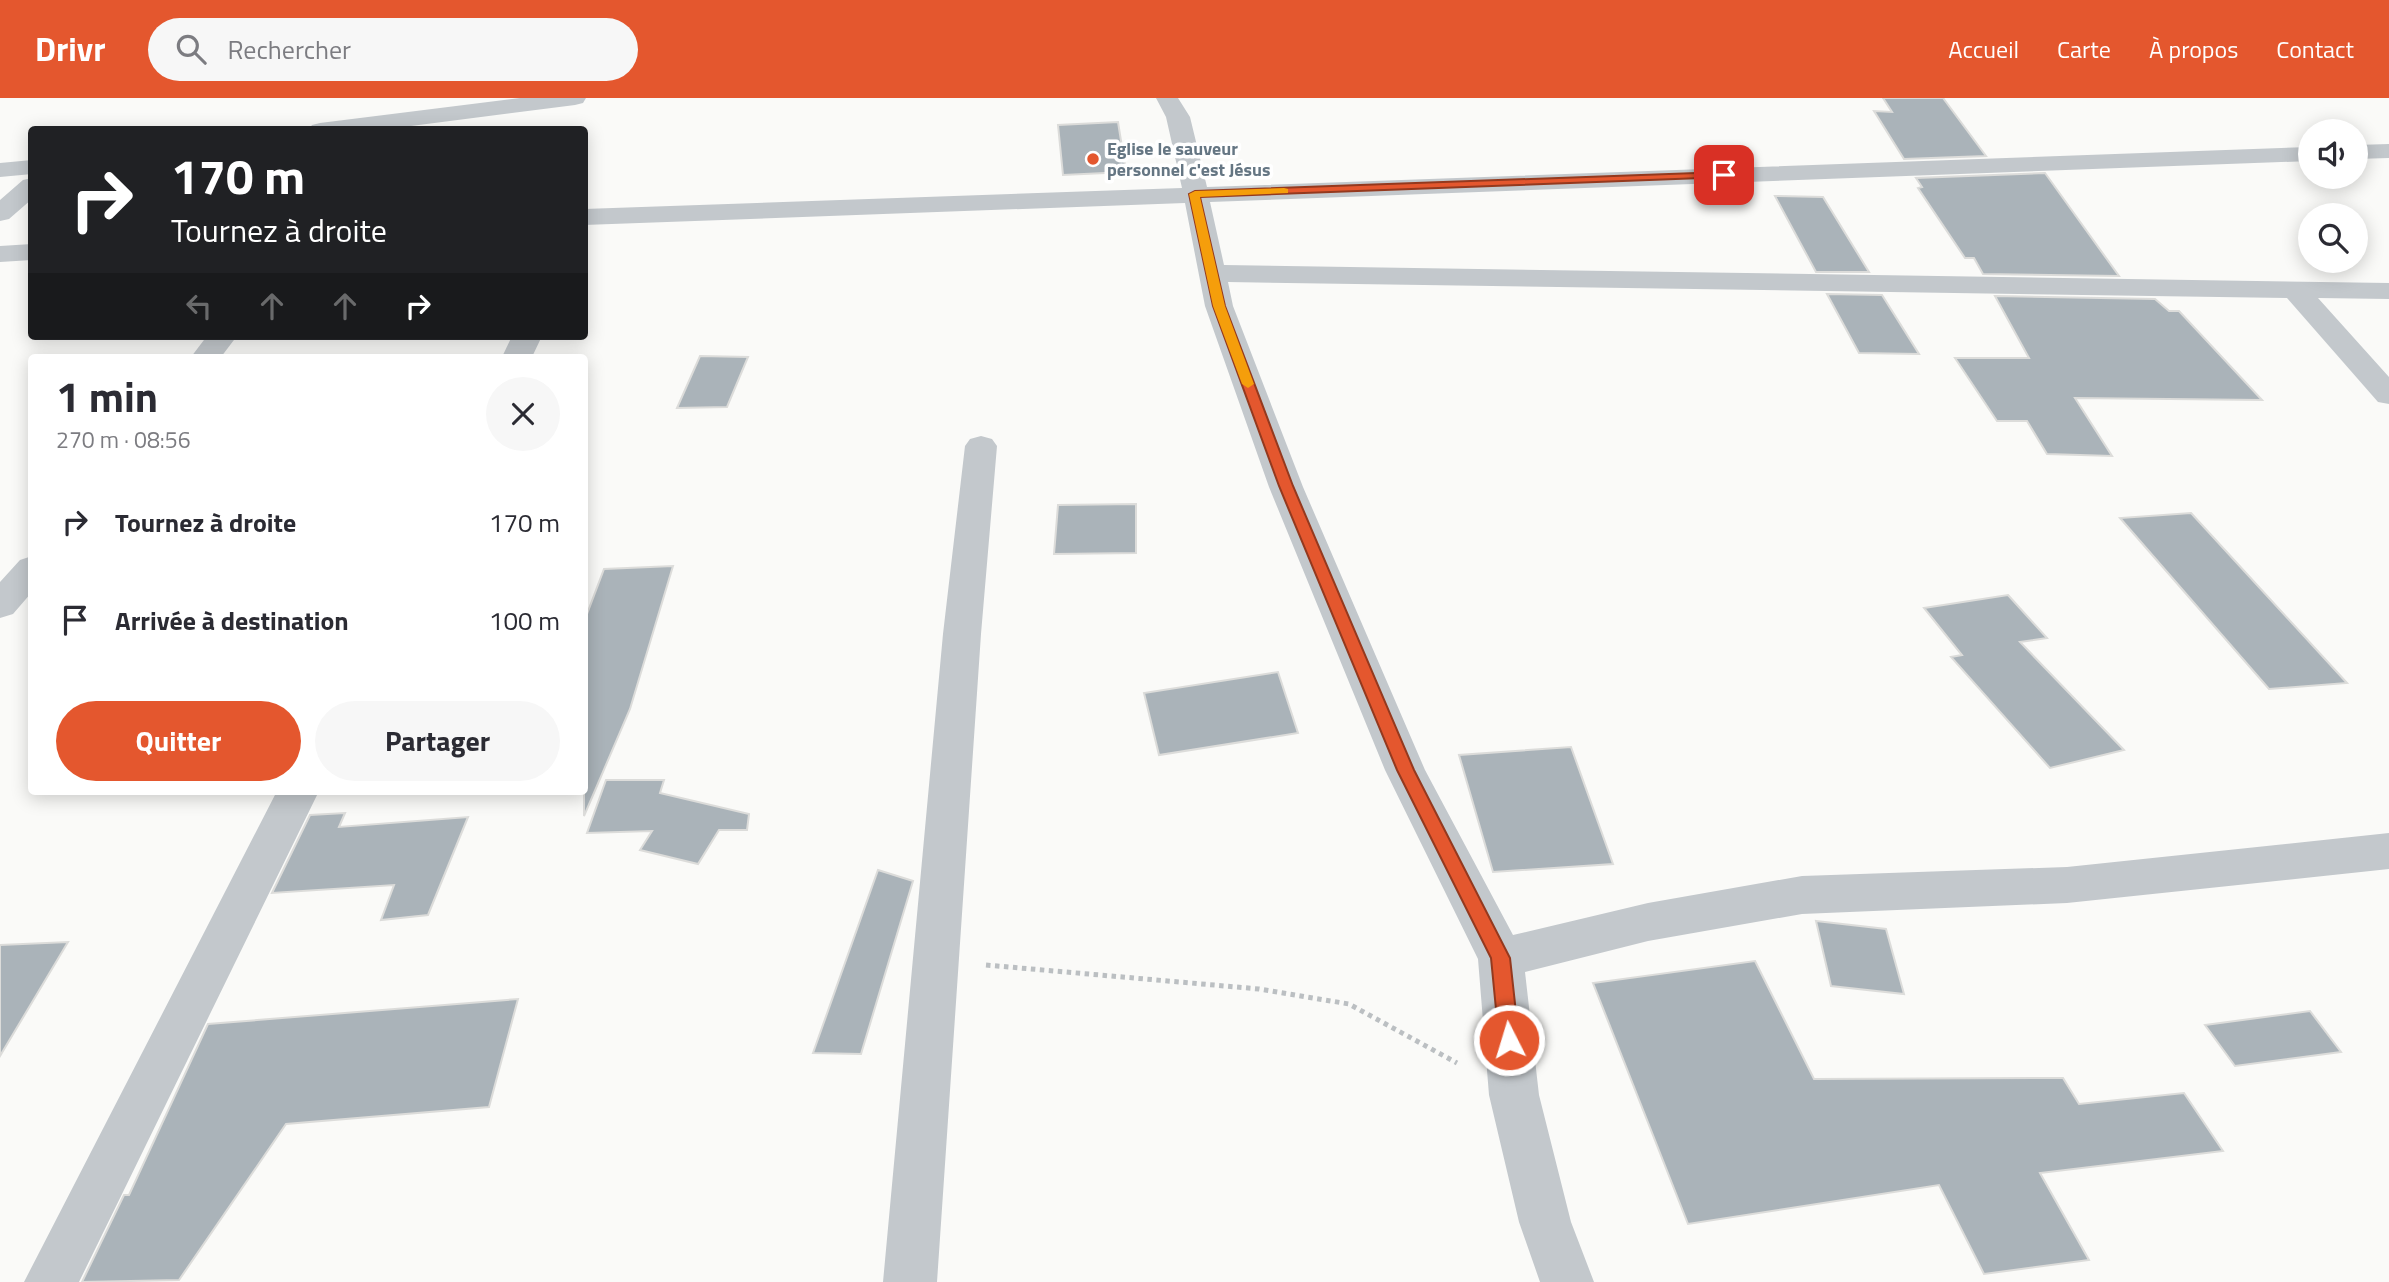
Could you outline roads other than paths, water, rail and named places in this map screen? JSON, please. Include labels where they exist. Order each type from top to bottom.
[{"type":"street","points":[[329,118],[575,98]]},
{"type":"street","points":[[1167,98],[1178,117],[1219,306],[1248,384],[1405,770],[1501,958],[1514,1095],[1545,1222],[1567,1282]]},
{"type":"street","points":[[2368,152],[2389,151]]},
{"type":"street","points":[[588,219],[2298,154]]},
{"type":"street","points":[[0,170],[28,167]]},
{"type":"street","points":[[0,213],[28,188]]},
{"type":"street","points":[[0,254],[28,252]]},
{"type":"street","points":[[1211,273],[2389,291]]},
{"type":"street","points":[[2294,289],[2389,395]]},
{"type":"street","points":[[208,354],[219,340]]},
{"type":"street","points":[[910,1282],[962,634],[981,446]]},
{"type":"street","points":[[0,606],[28,573]]},
{"type":"street","points":[[51,1282],[296,795]]},
{"type":"street","points":[[1501,958],[1648,922],[1802,895],[2067,885],[2389,851]]},
{"type":"place","name":"Eglise le sauveur personnel c'est Jésus","points":[[1093,159]]}]
